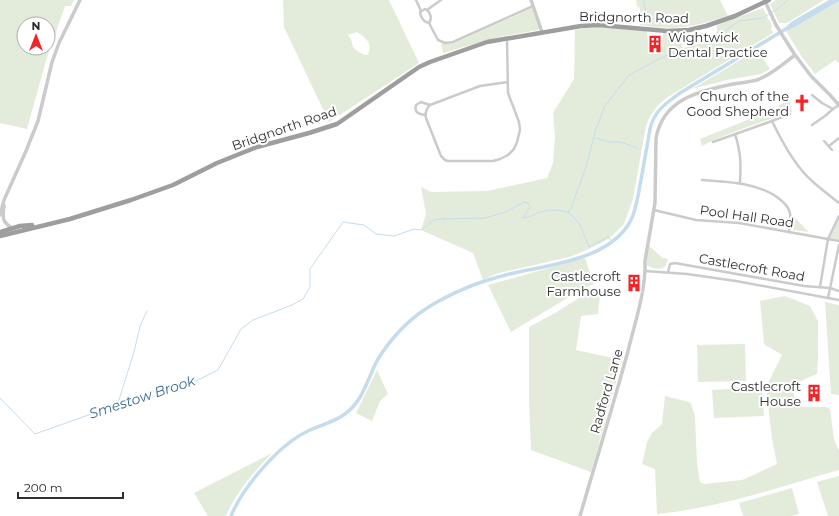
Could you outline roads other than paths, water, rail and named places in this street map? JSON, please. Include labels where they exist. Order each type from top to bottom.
[{"type":"highway","name":"Bridgnorth Road","points":[[0,232],[12,228],[70,219],[131,200],[189,178],[217,163],[257,147],[337,124],[419,67],[487,42],[589,25],[667,31],[690,30],[729,18],[766,1]]},
{"type":"highway","name":"Bridgnorth Road","points":[[0,236],[54,222]]},
{"type":"street","points":[[0,215],[0,210],[4,200],[38,121],[52,62],[59,43],[80,0]]},
{"type":"street","points":[[416,0],[421,11],[421,18],[423,21],[429,23],[438,40],[445,43],[453,42],[533,6]]},
{"type":"street","points":[[421,11],[427,10],[441,0]]},
{"type":"street","points":[[531,0],[542,32]]},
{"type":"street","points":[[766,1],[776,25],[795,55],[811,76],[839,105],[812,125]]},
{"type":"street","points":[[427,10],[431,18],[429,23]]},
{"type":"street","points":[[507,38],[509,97],[519,122],[520,130],[514,148],[508,155],[493,161],[445,160],[441,156],[426,120],[425,115],[427,108],[430,105],[480,86],[508,82]]},
{"type":"street","name":"Radford Lane","points":[[580,516],[611,414],[640,302],[645,271],[645,261],[654,210],[656,138],[662,119],[672,108],[689,97],[709,89],[756,80],[776,70],[795,55]]},
{"type":"street","points":[[812,95],[833,109]]},
{"type":"street","points":[[425,115],[419,114],[416,111],[416,104],[421,102],[430,105]]},
{"type":"street","points":[[713,142],[790,114]]},
{"type":"street","points":[[772,121],[779,136],[803,171],[812,181],[839,203]]},
{"type":"street","points":[[735,134],[741,158],[740,183]]},
{"type":"street","points":[[828,146],[839,138]]},
{"type":"street","points":[[824,141],[832,150]]},
{"type":"street","points":[[702,180],[740,183],[758,187],[770,193],[780,199],[788,208],[790,217],[789,232]]},
{"type":"street","points":[[4,200],[4,222],[12,228]]},
{"type":"street","name":"Pool Hall Road","points":[[654,210],[696,220],[739,223],[839,241]]},
{"type":"street","points":[[820,287],[828,239],[839,216]]},
{"type":"street","points":[[828,298],[839,245]]},
{"type":"street","name":"Castlecroft Road","points":[[668,272],[670,264],[675,263],[804,286],[830,288],[839,291]]},
{"type":"street","name":"Castlecroft Road","points":[[645,271],[668,272],[728,280],[839,300]]},
{"type":"water","points":[[829,0],[839,1],[795,27],[786,31],[784,29],[791,22]]},
{"type":"waterway","points":[[644,0],[648,23]]},
{"type":"waterway","name":"Smestow Brook","points":[[0,398],[35,434],[146,393],[188,385],[218,370],[241,329],[253,320],[292,305],[303,299],[310,287],[310,269],[343,222],[364,225],[376,234],[394,236],[414,229],[421,230],[434,220],[444,218],[442,219],[485,218],[506,212],[524,202],[528,203],[530,207],[523,218],[548,210],[568,212],[571,208],[586,167],[596,129],[605,106],[629,75],[676,51],[679,51],[686,59],[692,57],[710,47],[722,33],[739,21],[762,18],[776,10],[788,0]]},
{"type":"waterway","points":[[231,516],[244,493],[262,468],[284,447],[295,438],[306,432],[336,420],[345,414],[357,402],[378,359],[398,332],[417,315],[430,306],[462,290],[505,275],[577,259],[590,254],[613,241],[622,233],[630,222],[634,212],[650,129],[654,117],[658,112],[665,104],[680,93],[789,27]]},
{"type":"waterway","points":[[595,138],[609,142],[621,142],[637,148]]},
{"type":"waterway","points":[[568,212],[579,223],[589,247],[608,237],[612,241]]},
{"type":"waterway","points":[[118,403],[134,352],[140,326],[147,311]]},
{"type":"place","name":"Wightwick Dental Practice","points":[[655,44]]},
{"type":"place","name":"Church of the Good Shepherd","points":[[802,103]]},
{"type":"place","name":"Castlecroft Farmhouse","points":[[634,283]]},
{"type":"place","name":"Castlecroft House","points":[[814,393]]}]
